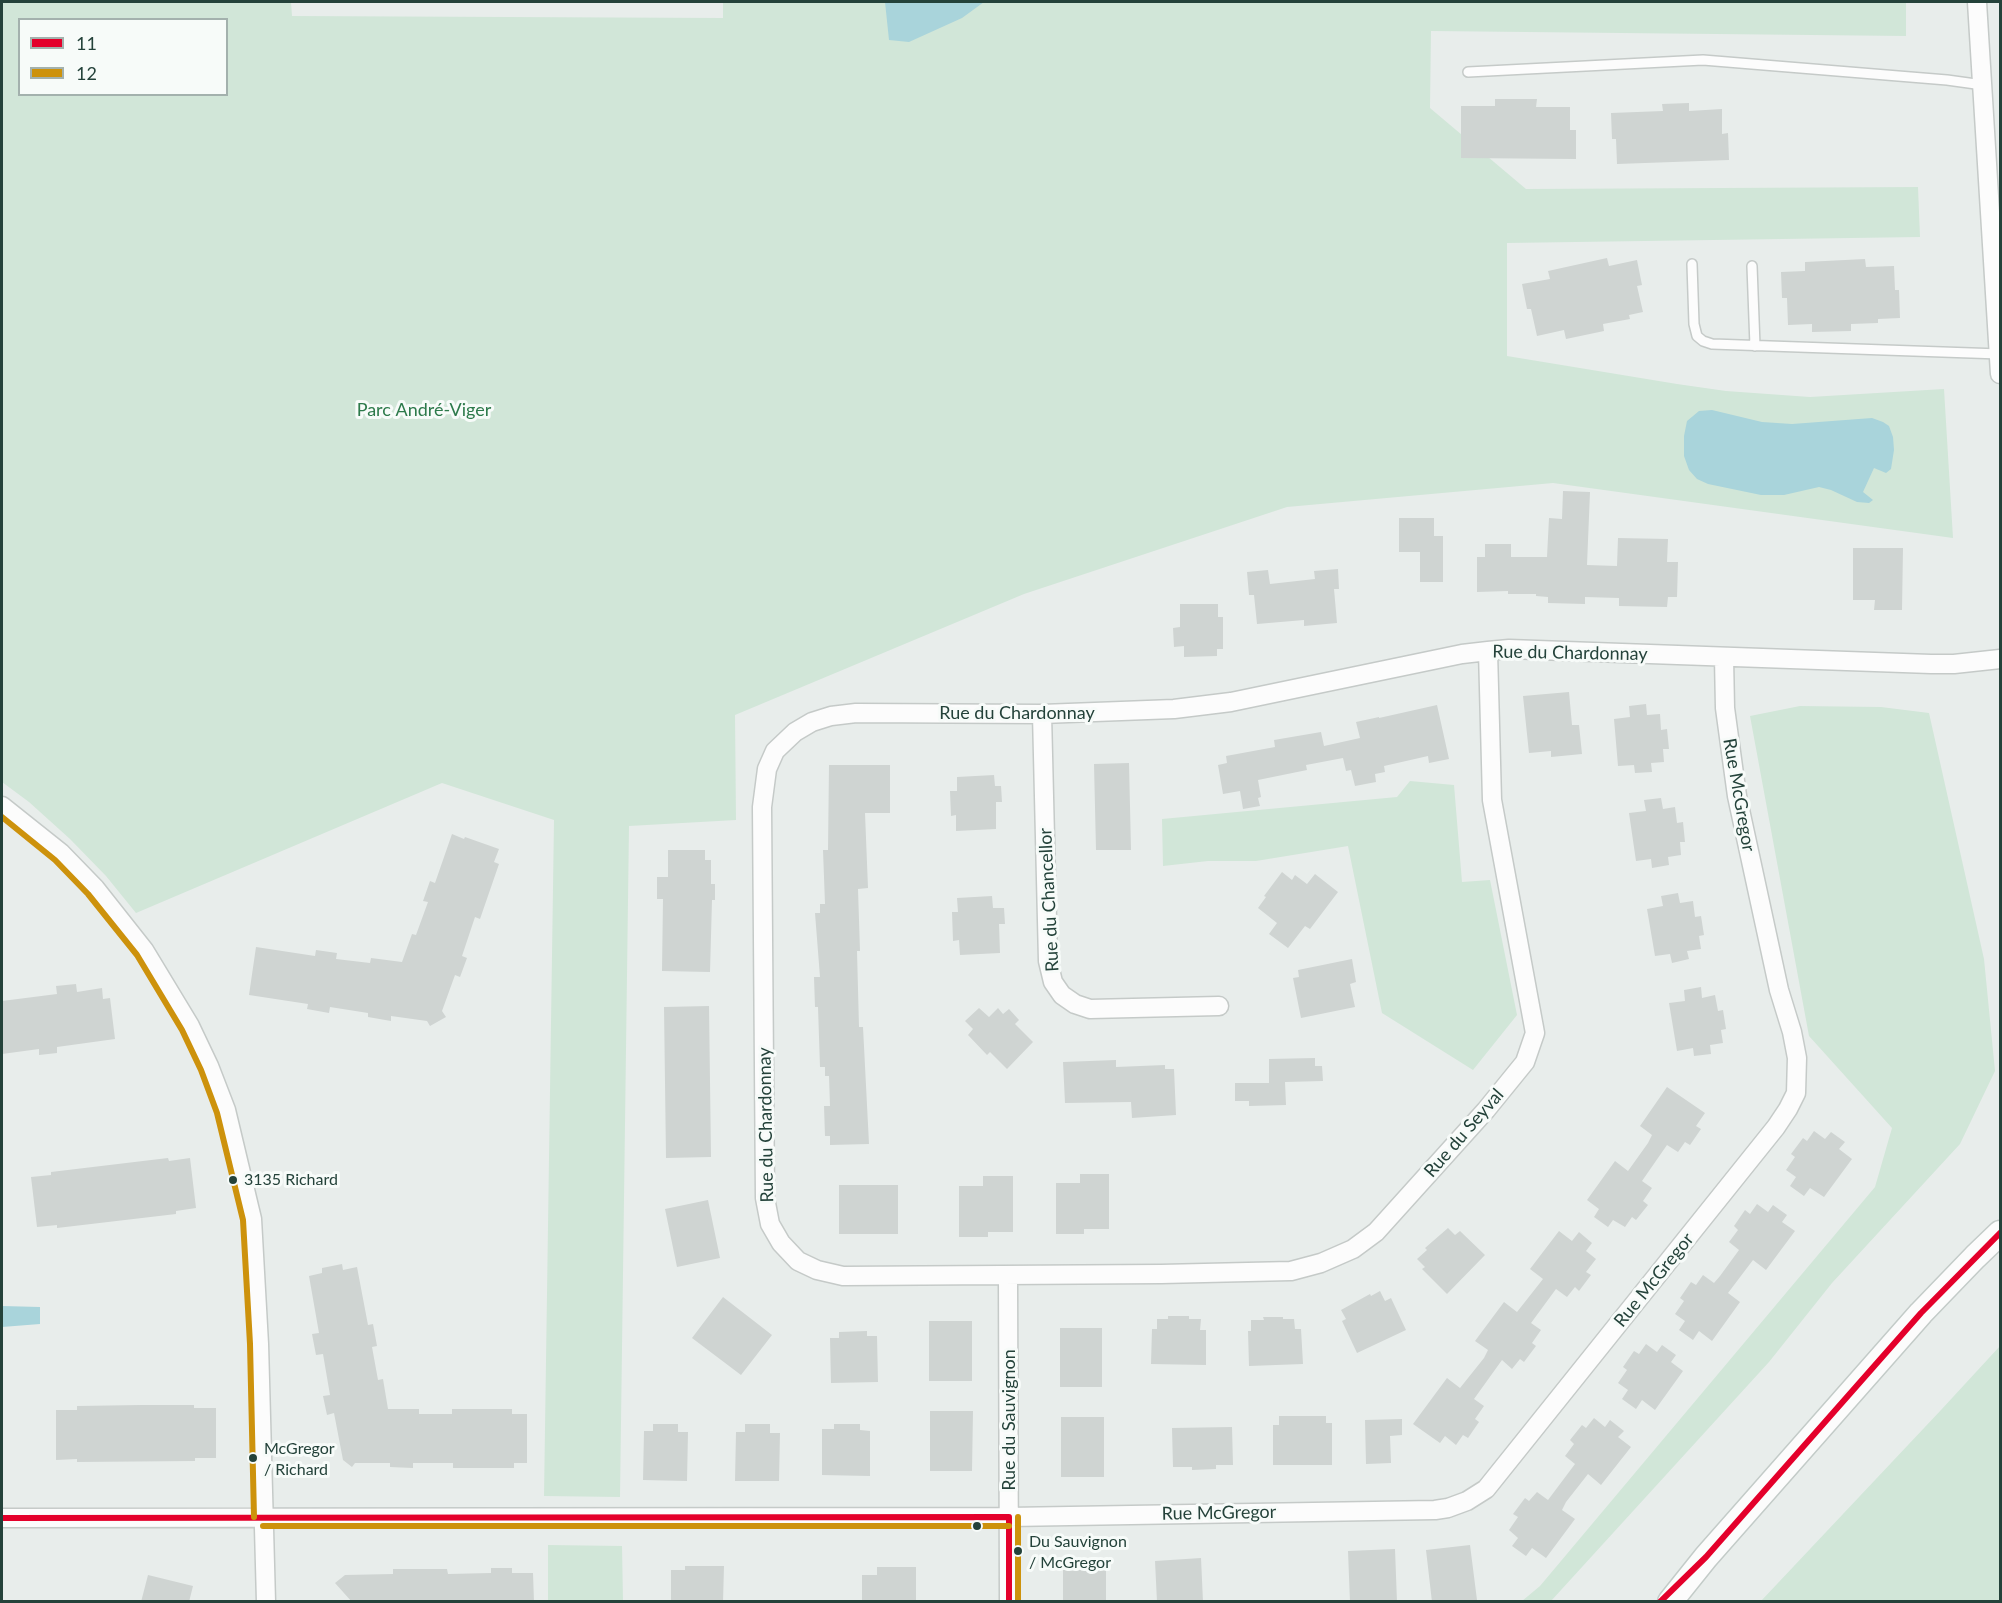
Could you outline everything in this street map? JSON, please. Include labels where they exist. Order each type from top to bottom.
[{"type":"main road","points":[[1670,1602],[1706,1557],[1921,1313],[2001,1233]]},
{"type":"main road","points":[[1659,1602],[1706,1557]]},
{"type":"street","points":[[1977,2],[2001,374]]},
{"type":"street","name":"Rue du Chardonnay","points":[[1008,1275],[843,1276],[817,1270],[798,1261],[781,1243],[770,1224],[765,1198],[764,1174],[762,807],[767,769],[775,751],[784,740],[812,722],[831,716],[856,713],[1042,714],[1144,711],[1204,706],[1462,654],[1488,651],[1538,650],[1954,664],[2000,659]]},
{"type":"street","name":"Rue du Seyval","points":[[1008,1275],[1291,1271],[1321,1263],[1353,1249],[1376,1232],[1486,1110],[1525,1062],[1535,1033],[1492,800],[1488,651]]},
{"type":"street","points":[[2000,659],[2001,653]]},
{"type":"street","name":"Rue McGregor","points":[[2,1518],[1009,1517],[1435,1510],[1467,1501],[1486,1489],[1776,1127],[1796,1093],[1797,1058],[1792,1032],[1779,990],[1734,773],[1725,708],[1725,658]]},
{"type":"street","name":"Rue du Chancellor","points":[[1042,714],[1048,961],[1053,982],[1062,995],[1075,1004],[1090,1009],[1219,1006]]},
{"type":"street","points":[[2,806],[61,853],[95,888],[144,950],[190,1026],[226,1110],[238,1152],[252,1219],[260,1344],[266,1602]]},
{"type":"street","name":"Rue du Sauvignon","points":[[1008,1275],[1009,1602]]},
{"type":"lane","points":[[1468,72],[1703,60],[1983,85]]},
{"type":"lane","points":[[1692,264],[1694,324],[1697,336],[1712,345],[2000,354]]},
{"type":"lane","points":[[1752,266],[1755,346]]},
{"type":"green space","name":"Parc André-Viger","points":[[2,2],[291,2],[292,16],[723,18],[723,2],[1906,2],[1906,36],[1431,31],[1430,108],[1526,189],[1918,187],[1920,237],[1507,243],[1507,356],[1726,391],[1810,397],[1944,389],[1953,538],[1553,483],[1287,507],[1024,594],[735,715],[736,820],[629,826],[620,1497],[544,1496],[554,820],[442,783],[136,913],[106,876],[29,802],[2,782]]},
{"type":"green space","points":[[1800,706],[1881,707],[1929,713],[1984,959],[1995,1071],[1960,1144],[1832,1283],[1769,1362],[1551,1601],[1522,1601],[1540,1586],[1875,1187],[1892,1128],[1809,1036],[1750,716]]},
{"type":"green space","points":[[1410,781],[1454,785],[1462,882],[1490,880],[1517,1015],[1473,1070],[1382,1013],[1348,846],[1256,861],[1208,861],[1163,866],[1162,819],[1397,797]]},
{"type":"green space","points":[[2000,1346],[2000,1601],[1761,1601],[1941,1410]]},
{"type":"green space","points":[[548,1545],[622,1546],[623,1601],[548,1601]]},
{"type":"water","points":[[885,2],[984,2],[962,18],[909,42],[889,40]]},
{"type":"water","points":[[1712,410],[1762,422],[1792,424],[1872,418],[1889,426],[1894,450],[1891,469],[1886,473],[1874,468],[1863,492],[1873,500],[1869,503],[1857,502],[1819,487],[1784,495],[1761,495],[1708,484],[1697,479],[1689,470],[1684,456],[1684,436],[1687,421],[1699,411]]},
{"type":"water","points":[[2,1306],[40,1307],[40,1324],[2,1327]]},
{"type":"building","points":[[1495,99],[1537,99],[1536,107],[1570,107],[1570,130],[1576,130],[1576,159],[1461,158],[1461,106],[1495,106]]},
{"type":"building","points":[[1689,103],[1689,111],[1722,109],[1722,134],[1728,133],[1729,160],[1617,164],[1616,139],[1612,139],[1611,113],[1663,111],[1662,104]]},
{"type":"building","points":[[1607,258],[1609,266],[1637,260],[1642,285],[1637,286],[1643,312],[1629,315],[1630,319],[1603,324],[1604,331],[1566,339],[1564,330],[1537,336],[1531,309],[1527,309],[1522,284],[1550,279],[1548,271]]},
{"type":"building","points":[[1865,259],[1866,267],[1894,266],[1895,290],[1899,290],[1900,318],[1878,319],[1878,323],[1851,324],[1851,331],[1812,332],[1812,324],[1788,325],[1787,298],[1782,298],[1781,272],[1805,271],[1805,262]]},
{"type":"building","points":[[1563,491],[1590,492],[1587,565],[1617,566],[1618,538],[1668,539],[1667,562],[1678,562],[1677,597],[1668,597],[1667,607],[1619,606],[1619,598],[1585,597],[1585,604],[1548,603],[1548,597],[1536,596],[1536,594],[1508,594],[1508,591],[1477,592],[1477,557],[1485,557],[1485,544],[1511,544],[1511,557],[1547,557],[1549,518],[1562,519]]},
{"type":"building","points":[[1399,518],[1434,518],[1434,536],[1443,536],[1443,582],[1420,582],[1420,552],[1399,552]]},
{"type":"building","points":[[1853,548],[1903,548],[1902,610],[1874,610],[1875,600],[1853,600]]},
{"type":"building","points":[[1338,569],[1339,589],[1334,589],[1337,623],[1304,626],[1304,620],[1257,624],[1254,595],[1249,595],[1247,572],[1268,570],[1270,584],[1315,579],[1314,571]]},
{"type":"building","points":[[1180,604],[1218,604],[1218,617],[1223,617],[1223,649],[1217,649],[1217,656],[1184,657],[1184,646],[1174,647],[1173,628],[1180,627]]},
{"type":"building","points":[[1569,692],[1572,725],[1579,725],[1582,754],[1551,757],[1551,751],[1529,753],[1523,696]]},
{"type":"building","points":[[1646,704],[1647,715],[1660,714],[1661,730],[1667,729],[1669,749],[1663,749],[1664,762],[1651,763],[1652,772],[1635,773],[1634,765],[1618,766],[1614,719],[1630,717],[1629,706]]},
{"type":"building","points":[[1437,705],[1449,759],[1429,763],[1428,756],[1384,766],[1385,772],[1375,774],[1376,782],[1355,786],[1351,770],[1346,771],[1343,758],[1306,765],[1307,770],[1258,780],[1260,806],[1243,809],[1240,791],[1223,794],[1218,765],[1227,763],[1226,756],[1275,747],[1274,740],[1321,732],[1324,746],[1360,738],[1356,722]]},
{"type":"building","points":[[1129,763],[1131,850],[1096,850],[1094,764]]},
{"type":"building","points":[[829,765],[890,765],[890,813],[865,813],[868,888],[858,889],[859,1027],[863,1027],[869,1144],[830,1145],[830,1136],[825,1136],[824,1106],[830,1106],[829,1076],[825,1076],[825,1067],[820,1067],[818,1007],[815,1007],[814,977],[820,977],[815,913],[820,913],[820,904],[825,904],[823,850],[828,850]]},
{"type":"building","points":[[994,775],[995,786],[1001,786],[1002,802],[996,802],[996,829],[956,831],[956,815],[951,816],[950,791],[957,791],[957,777]]},
{"type":"building","points":[[1661,798],[1663,809],[1675,807],[1677,823],[1683,822],[1685,842],[1680,842],[1681,855],[1668,857],[1669,865],[1652,868],[1651,859],[1636,861],[1629,813],[1646,811],[1644,800]]},
{"type":"building","points":[[452,834],[499,849],[494,862],[499,864],[480,919],[475,917],[462,956],[467,958],[460,977],[455,975],[442,1011],[446,1017],[430,1026],[427,1021],[391,1016],[391,1021],[368,1017],[368,1013],[330,1007],[329,1013],[307,1009],[308,1004],[249,995],[256,947],[315,956],[316,950],[337,953],[336,959],[370,963],[371,958],[402,962],[412,934],[416,935],[428,902],[423,901],[430,881],[435,883]]},
{"type":"building","points":[[668,850],[705,850],[705,860],[711,860],[711,884],[715,884],[715,900],[712,900],[710,972],[662,971],[663,899],[657,899],[657,877],[668,877]]},
{"type":"building","points":[[1282,872],[1292,880],[1295,875],[1307,884],[1315,874],[1338,892],[1310,929],[1305,926],[1288,948],[1269,934],[1277,923],[1258,908]]},
{"type":"building","points":[[1678,893],[1680,903],[1693,901],[1695,917],[1701,916],[1704,935],[1699,936],[1701,949],[1687,951],[1689,959],[1672,963],[1670,954],[1655,956],[1647,909],[1663,906],[1661,896]]},
{"type":"building","points":[[992,896],[993,908],[1004,908],[1005,924],[999,924],[1000,953],[960,955],[959,940],[953,941],[952,912],[958,912],[957,898]]},
{"type":"building","points":[[1352,959],[1356,982],[1350,984],[1355,1007],[1301,1018],[1293,978],[1299,977],[1298,970]]},
{"type":"building","points":[[76,984],[77,992],[102,988],[103,999],[110,998],[115,1039],[57,1047],[57,1053],[39,1055],[39,1049],[2,1054],[2,1001],[57,994],[56,986]]},
{"type":"building","points":[[1701,987],[1702,998],[1715,995],[1718,1011],[1723,1010],[1726,1029],[1721,1030],[1723,1043],[1710,1045],[1711,1054],[1694,1056],[1693,1048],[1677,1051],[1669,1003],[1685,1001],[1684,990]]},
{"type":"building","points":[[709,1006],[711,1157],[666,1158],[664,1007]]},
{"type":"building","points":[[979,1008],[989,1017],[998,1008],[1003,1014],[1009,1009],[1019,1020],[1015,1024],[1033,1042],[1007,1069],[990,1052],[987,1055],[968,1035],[973,1029],[965,1021]]},
{"type":"building","points":[[1315,1058],[1315,1066],[1322,1066],[1323,1081],[1285,1082],[1286,1105],[1249,1106],[1249,1101],[1235,1101],[1235,1083],[1269,1083],[1269,1059]]},
{"type":"building","points":[[1116,1060],[1116,1067],[1165,1065],[1165,1069],[1174,1069],[1176,1115],[1132,1118],[1131,1102],[1065,1103],[1063,1062]]},
{"type":"building","points":[[1667,1087],[1705,1113],[1696,1126],[1701,1129],[1690,1145],[1685,1142],[1678,1152],[1667,1145],[1642,1181],[1652,1188],[1643,1201],[1648,1205],[1636,1220],[1632,1217],[1625,1227],[1613,1220],[1608,1227],[1594,1217],[1599,1209],[1587,1200],[1615,1161],[1628,1171],[1648,1143],[1652,1135],[1640,1126]]},
{"type":"building","points":[[1814,1131],[1825,1139],[1831,1132],[1845,1142],[1839,1149],[1852,1159],[1824,1197],[1810,1188],[1804,1196],[1790,1186],[1796,1177],[1786,1170],[1795,1157],[1791,1154],[1803,1138],[1807,1141]]},
{"type":"building","points":[[168,1158],[169,1161],[190,1158],[196,1208],[176,1211],[176,1214],[57,1228],[57,1225],[37,1227],[31,1177],[51,1175],[51,1172]]},
{"type":"building","points":[[1080,1174],[1109,1174],[1109,1229],[1084,1229],[1084,1234],[1056,1234],[1056,1183],[1080,1183]]},
{"type":"building","points":[[983,1176],[1013,1176],[1013,1232],[988,1232],[988,1237],[959,1237],[959,1186],[983,1186]]},
{"type":"building","points":[[839,1185],[898,1185],[898,1234],[839,1234]]},
{"type":"building","points":[[708,1200],[720,1258],[677,1267],[665,1209]]},
{"type":"building","points":[[1757,1204],[1768,1212],[1773,1205],[1787,1215],[1782,1222],[1795,1231],[1766,1270],[1753,1260],[1728,1293],[1740,1302],[1712,1341],[1699,1331],[1693,1340],[1679,1330],[1685,1321],[1675,1314],[1684,1301],[1680,1298],[1691,1282],[1696,1285],[1703,1275],[1714,1283],[1720,1276],[1739,1250],[1729,1242],[1738,1230],[1734,1226],[1745,1210],[1750,1214]]},
{"type":"building","points":[[1448,1228],[1455,1235],[1460,1231],[1485,1255],[1447,1294],[1422,1269],[1425,1267],[1417,1259],[1427,1250],[1425,1248]]},
{"type":"building","points":[[1559,1231],[1572,1241],[1579,1232],[1592,1243],[1586,1251],[1596,1259],[1586,1272],[1591,1275],[1579,1291],[1575,1287],[1567,1297],[1556,1289],[1531,1323],[1541,1330],[1532,1343],[1536,1346],[1524,1362],[1520,1359],[1512,1369],[1502,1360],[1474,1399],[1484,1406],[1475,1419],[1479,1422],[1468,1438],[1463,1435],[1456,1445],[1445,1436],[1440,1443],[1413,1424],[1447,1378],[1460,1388],[1484,1358],[1488,1350],[1475,1341],[1504,1302],[1517,1312],[1543,1279],[1530,1269]]},
{"type":"building","points":[[342,1264],[343,1270],[357,1267],[368,1325],[373,1324],[377,1346],[372,1347],[378,1380],[383,1379],[388,1409],[419,1409],[419,1414],[452,1414],[452,1409],[512,1409],[512,1414],[527,1414],[527,1463],[514,1463],[514,1468],[453,1468],[453,1463],[413,1463],[413,1468],[390,1467],[390,1463],[355,1463],[352,1467],[343,1460],[334,1413],[327,1415],[323,1396],[330,1395],[323,1354],[316,1355],[312,1334],[319,1333],[309,1276],[322,1273],[322,1268]]},
{"type":"building","points":[[1380,1291],[1385,1301],[1391,1298],[1406,1330],[1357,1353],[1342,1321],[1346,1319],[1341,1310]]},
{"type":"building","points":[[723,1297],[772,1335],[741,1375],[692,1338]]},
{"type":"building","points":[[1168,1316],[1189,1316],[1189,1319],[1201,1319],[1200,1330],[1206,1330],[1206,1365],[1151,1364],[1152,1329],[1157,1329],[1157,1319],[1168,1319]]},
{"type":"building","points":[[1263,1317],[1294,1319],[1295,1329],[1301,1329],[1303,1364],[1249,1366],[1248,1331],[1251,1331],[1251,1320],[1264,1320]]},
{"type":"building","points":[[929,1321],[972,1321],[972,1381],[929,1381]]},
{"type":"building","points":[[1060,1328],[1102,1328],[1102,1387],[1060,1387]]},
{"type":"building","points":[[867,1331],[867,1336],[877,1336],[878,1382],[831,1383],[830,1338],[839,1338],[839,1332]]},
{"type":"building","points":[[1646,1344],[1657,1352],[1662,1345],[1676,1355],[1671,1362],[1683,1371],[1655,1410],[1642,1400],[1636,1409],[1622,1399],[1628,1390],[1618,1383],[1627,1370],[1623,1367],[1634,1351],[1639,1354]]},
{"type":"building","points":[[194,1405],[194,1408],[216,1408],[216,1458],[195,1458],[195,1461],[77,1462],[77,1459],[56,1460],[56,1410],[77,1410],[77,1406]]},
{"type":"building","points":[[930,1411],[973,1411],[972,1471],[930,1471]]},
{"type":"building","points":[[1279,1416],[1326,1416],[1326,1423],[1332,1423],[1332,1465],[1273,1465],[1273,1425],[1279,1425]]},
{"type":"building","points":[[1061,1417],[1104,1417],[1104,1477],[1061,1477]]},
{"type":"building","points":[[1594,1418],[1605,1427],[1610,1420],[1624,1431],[1618,1437],[1631,1447],[1601,1485],[1588,1474],[1566,1502],[1562,1510],[1575,1519],[1546,1558],[1532,1548],[1526,1556],[1512,1546],[1518,1538],[1509,1530],[1518,1517],[1513,1514],[1525,1498],[1529,1501],[1537,1492],[1548,1500],[1575,1464],[1565,1456],[1574,1444],[1570,1440],[1582,1425],[1586,1428]]},
{"type":"building","points":[[1402,1419],[1402,1435],[1390,1436],[1391,1463],[1366,1464],[1365,1420]]},
{"type":"building","points":[[653,1424],[678,1424],[678,1432],[688,1432],[687,1481],[643,1480],[644,1431],[653,1431]]},
{"type":"building","points":[[745,1424],[770,1424],[770,1433],[780,1433],[779,1481],[735,1481],[736,1432],[745,1432]]},
{"type":"building","points":[[834,1424],[860,1424],[860,1430],[870,1431],[870,1476],[822,1475],[822,1429],[834,1429]]},
{"type":"building","points":[[1232,1427],[1233,1465],[1216,1465],[1216,1469],[1192,1470],[1192,1467],[1173,1467],[1172,1428]]},
{"type":"building","points":[[1470,1545],[1477,1600],[1432,1602],[1426,1550]]},
{"type":"building","points":[[1395,1549],[1397,1602],[1350,1602],[1348,1551]]},
{"type":"building","points":[[1201,1558],[1203,1602],[1157,1602],[1155,1561]]},
{"type":"building","points":[[685,1566],[724,1566],[723,1602],[671,1602],[671,1570],[685,1570]]},
{"type":"building","points":[[877,1567],[916,1567],[916,1602],[862,1602],[862,1575],[877,1575]]},
{"type":"building","points":[[491,1568],[512,1568],[512,1573],[533,1573],[534,1602],[352,1602],[335,1583],[345,1575],[393,1574],[393,1569],[447,1569],[448,1574],[491,1573]]},
{"type":"building","points":[[1063,1570],[1106,1570],[1106,1602],[1063,1602]]},
{"type":"building","points":[[148,1575],[193,1586],[189,1602],[141,1602]]},
{"type":"transit line","name":"12","points":[[2,817],[55,860],[88,894],[137,955],[182,1030],[201,1070],[217,1113],[243,1220],[250,1344],[254,1517]]},
{"type":"transit line","name":"11","points":[[1660,1602],[1706,1557],[1921,1313],[2000,1233]]},
{"type":"transit line","name":"11","points":[[2,1518],[1009,1517]]},
{"type":"transit line","name":"11","points":[[1009,1517],[1009,1602]]},
{"type":"transit line","name":"12","points":[[1018,1517],[1018,1602]]},
{"type":"transit line","name":"12","points":[[263,1526],[1009,1526]]},
{"type":"place","name":"3135 Richard","points":[[233,1180]]},
{"type":"place","name":"McGregor / Richard","points":[[253,1458]]},
{"type":"place","name":"Du Sauvignon / McGregor","points":[[1018,1551]]}]
